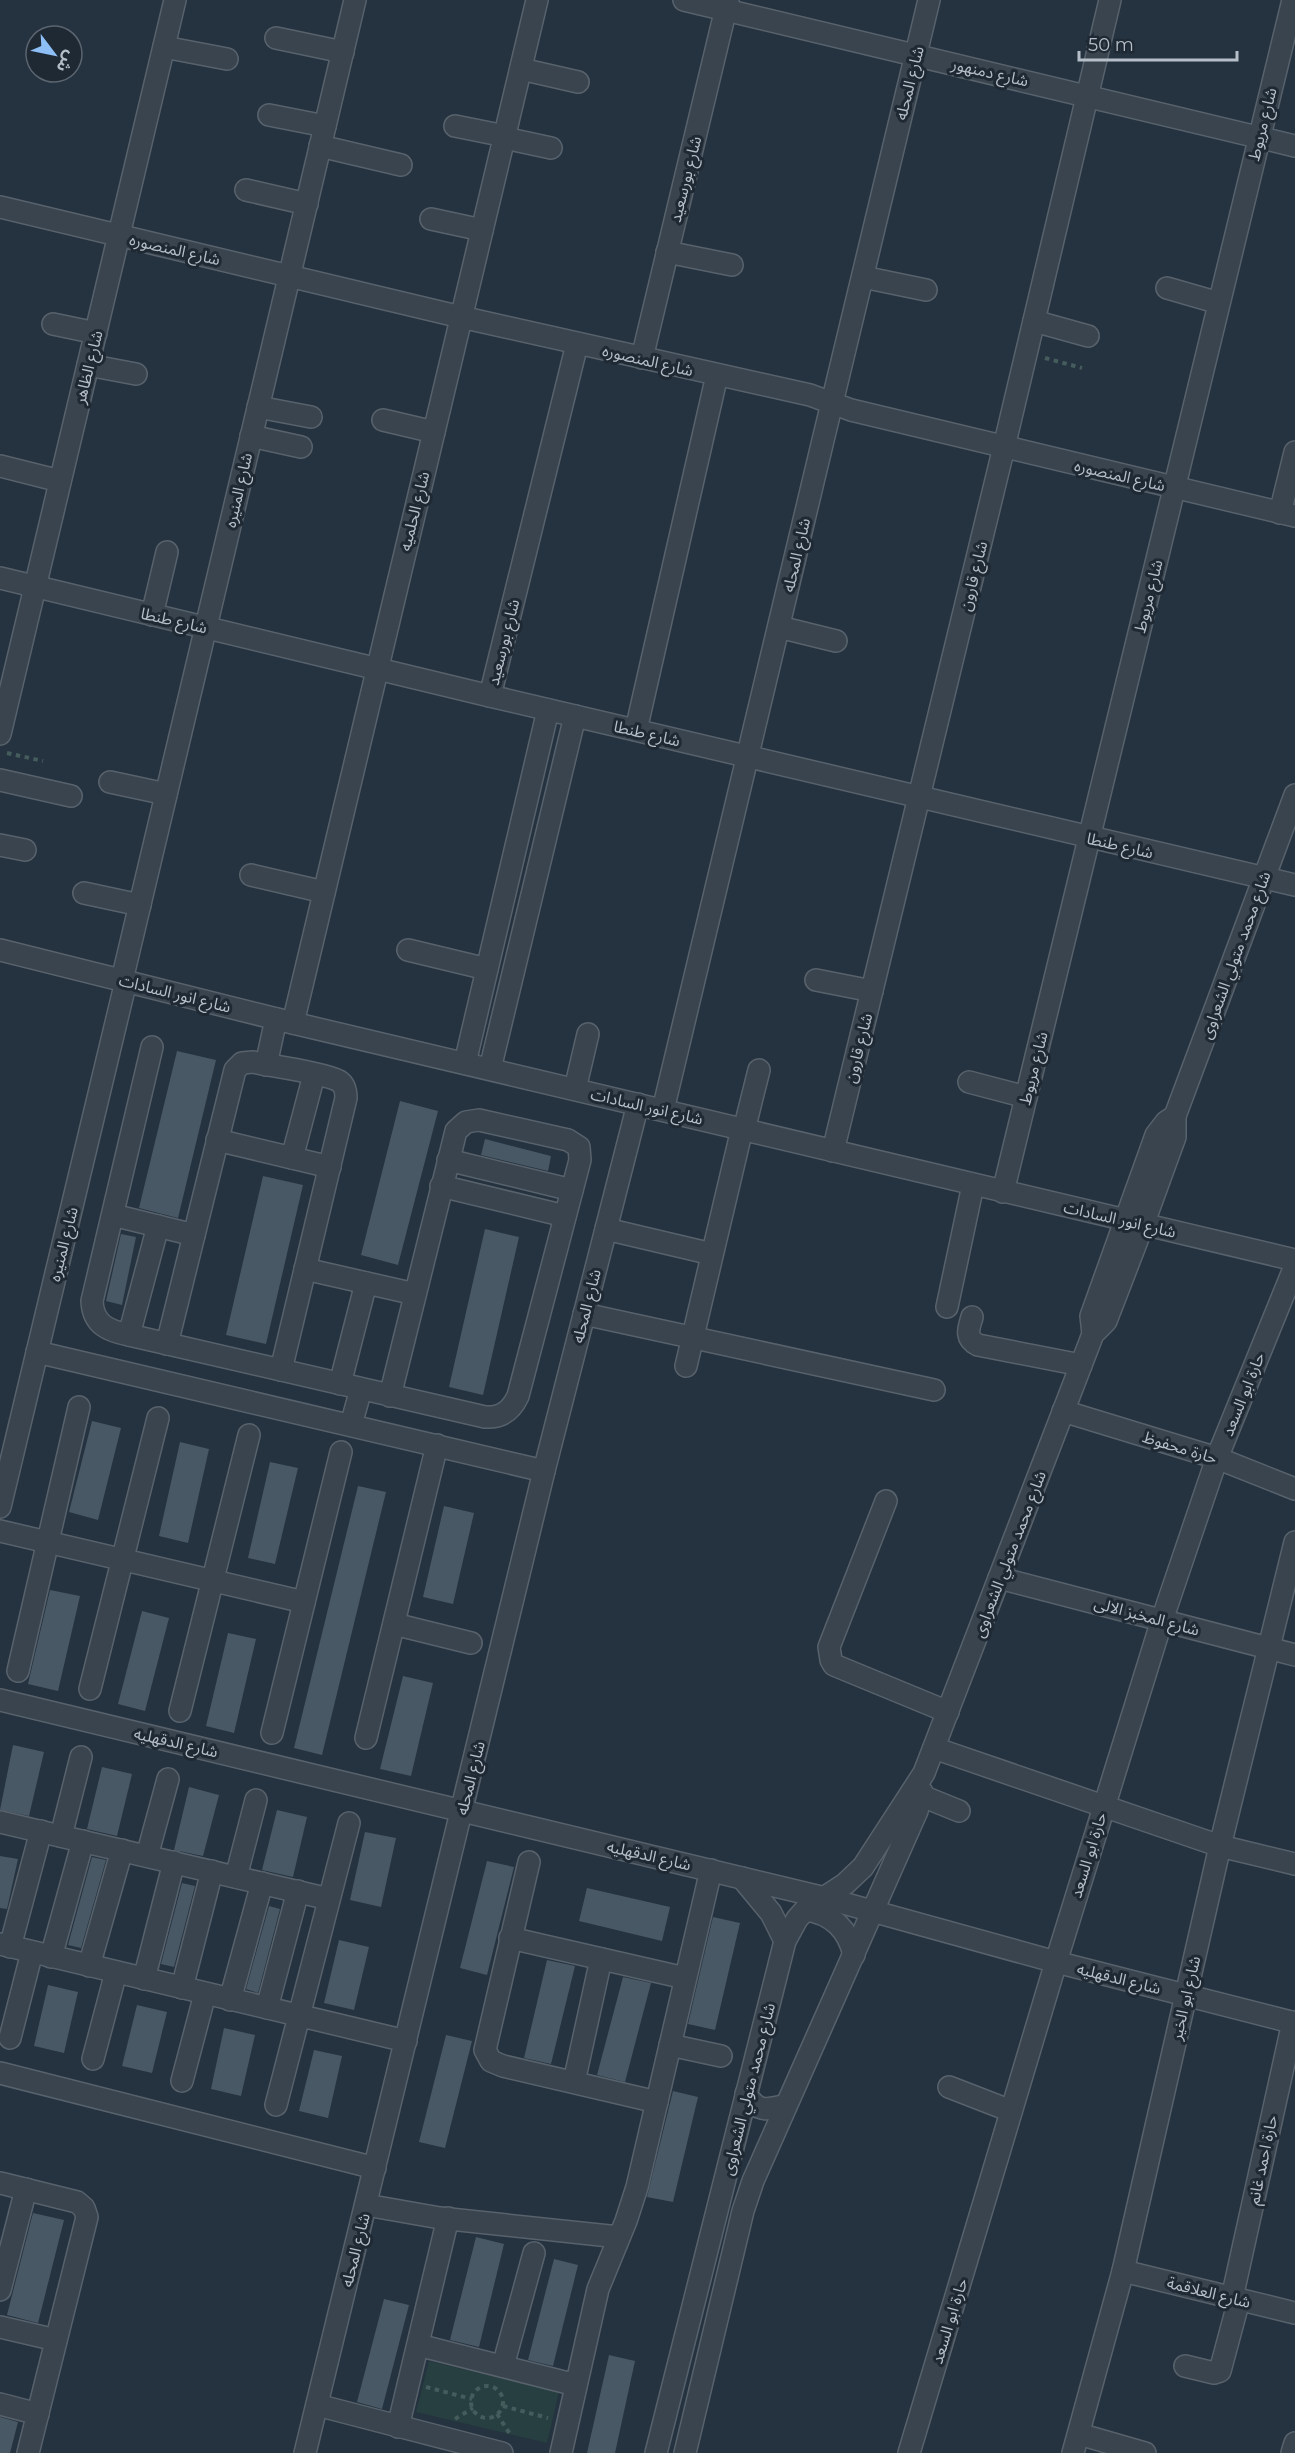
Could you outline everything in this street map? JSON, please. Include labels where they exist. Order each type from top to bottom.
[{"type":"street","name":"شارع الظاهر","points":[[0,734],[175,0]]},
{"type":"street","name":"شارع المنيره","points":[[0,1508],[166,794],[355,0]]},
{"type":"street","name":"شارع الحلميه","points":[[266,1065],[285,1021],[324,892],[537,0]]},
{"type":"street","name":"شارع دمنهور","points":[[684,0],[727,5],[916,55],[1295,146]]},
{"type":"street","name":"شارع المحله","points":[[663,1110],[929,0]]},
{"type":"street","name":"شارع قارون","points":[[833,1151],[1110,0]]},
{"type":"street","name":"شارع مريوط","points":[[1003,1192],[1293,0]]},
{"type":"street","name":"شارع بورسعيد","points":[[642,358],[727,5]]},
{"type":"street","points":[[276,38],[343,52]]},
{"type":"street","points":[[164,47],[227,59]]},
{"type":"street","points":[[521,69],[578,82]]},
{"type":"street","points":[[269,115],[401,165]]},
{"type":"street","points":[[455,126],[551,148]]},
{"type":"street","points":[[246,190],[307,204]]},
{"type":"street","name":"شارع المنصوره","points":[[0,207],[577,344],[818,397],[851,410],[1288,515]]},
{"type":"street","points":[[431,219],[482,230]]},
{"type":"street","points":[[667,252],[732,265]]},
{"type":"street","points":[[863,277],[926,290]]},
{"type":"street","points":[[1167,288],[1219,303]]},
{"type":"street","points":[[1034,321],[1088,336]]},
{"type":"street","points":[[53,324],[96,333]]},
{"type":"street","name":"شارع بورسعيد","points":[[490,696],[577,344]]},
{"type":"street","points":[[88,365],[136,374]]},
{"type":"street","points":[[636,730],[717,375]]},
{"type":"street","points":[[258,407],[311,417]]},
{"type":"street","points":[[383,420],[434,432]]},
{"type":"street","points":[[251,436],[301,447]]},
{"type":"street","points":[[1288,515],[1295,452]]},
{"type":"street","points":[[0,466],[60,481]]},
{"type":"street","points":[[152,615],[167,552]]},
{"type":"street","name":"شارع طنطا","points":[[0,578],[919,798],[1295,885]]},
{"type":"street","points":[[779,627],[836,641]]},
{"type":"street","points":[[465,1063],[548,710]]},
{"type":"street","points":[[490,1069],[575,716]]},
{"type":"street","points":[[0,780],[71,796]]},
{"type":"street","points":[[110,782],[166,794]]},
{"type":"street","name":"شارع محمد متولي الشعراوى","points":[[656,2453],[785,1941],[790,1929],[805,1910],[846,1884],[867,1863],[924,1773],[1093,1334],[1106,1321],[1134,1223],[1176,1137],[1175,1116],[1295,795]]},
{"type":"street","points":[[0,845],[25,850]]},
{"type":"street","points":[[251,875],[324,892]]},
{"type":"street","points":[[84,893],[140,905]]},
{"type":"street","name":"شارع انور السادات","points":[[0,950],[285,1021],[1295,1260]]},
{"type":"street","points":[[408,950],[488,969]]},
{"type":"street","points":[[816,980],[872,991]]},
{"type":"street","points":[[575,1089],[588,1034]]},
{"type":"street","points":[[152,1047],[92,1301],[93,1309],[106,1329],[129,1335],[390,1396],[485,1417],[499,1416],[511,1408],[518,1396],[566,1216],[580,1151],[572,1142],[472,1120],[456,1131],[390,1396]]},
{"type":"street","points":[[167,1344],[235,1070],[247,1062],[314,1075],[340,1082],[346,1092],[281,1370]]},
{"type":"street","points":[[686,1366],[759,1070]]},
{"type":"street","points":[[292,1158],[314,1075]]},
{"type":"street","points":[[969,1082],[1026,1097]]},
{"type":"street","name":"شارع المحله","points":[[305,2453],[544,1471],[638,1104]]},
{"type":"street","points":[[217,1140],[330,1167]]},
{"type":"street","points":[[448,1160],[572,1190]]},
{"type":"street","points":[[948,1307],[973,1185]]},
{"type":"street","points":[[441,1186],[566,1216]]},
{"type":"street","points":[[113,1215],[194,1235]]},
{"type":"street","points":[[129,1335],[158,1226]]},
{"type":"street","points":[[606,1229],[712,1254]]},
{"type":"street","name":"حارة ابو السعد","points":[[909,2453],[1056,1962],[1162,1620],[1217,1458],[1295,1266]]},
{"type":"street","points":[[305,1269],[415,1294]]},
{"type":"street","points":[[351,1425],[350,1386],[366,1283]]},
{"type":"street","points":[[584,1314],[934,1390]]},
{"type":"street","points":[[972,1317],[968,1332],[969,1338],[978,1345],[1081,1365]]},
{"type":"street","points":[[37,1352],[544,1471]]},
{"type":"street","points":[[18,1671],[79,1407]]},
{"type":"street","name":"حارة محفوظ","points":[[1063,1411],[1217,1458],[1295,1490]]},
{"type":"street","points":[[90,1689],[158,1418]]},
{"type":"street","points":[[180,1711],[249,1435]]},
{"type":"street","points":[[366,1738],[437,1445]]},
{"type":"street","points":[[272,1733],[341,1452]]},
{"type":"street","points":[[886,1501],[829,1647],[831,1660],[834,1665],[948,1712]]},
{"type":"street","points":[[0,1531],[304,1602]]},
{"type":"street","name":"شارع ابو الخير","points":[[1076,2443],[1122,2271],[1220,1846],[1295,1542]]},
{"type":"street","name":"شارع المخبز الالى","points":[[999,1578],[1295,1655]]},
{"type":"street","points":[[394,1624],[471,1643]]},
{"type":"street","name":"شارع الدقهليه","points":[[0,1700],[825,1898],[1056,1962],[1294,2023]]},
{"type":"street","points":[[934,1748],[1103,1808],[1220,1846],[1295,1864]]},
{"type":"street","points":[[81,1757],[5,1946],[406,2041]]},
{"type":"street","name":"شارع محمد متولي الشعراوى","points":[[685,2453],[743,2211],[758,2166],[854,1955],[922,1796],[924,1773]]},
{"type":"street","points":[[147,1856],[168,1779]]},
{"type":"street","points":[[922,1796],[959,1811]]},
{"type":"street","points":[[236,1877],[256,1800]]},
{"type":"street","points":[[0,1822],[329,1899]]},
{"type":"street","points":[[276,2105],[349,1823]]},
{"type":"street","points":[[10,2038],[82,1841]]},
{"type":"street","points":[[89,1966],[122,1850]]},
{"type":"street","points":[[144,1979],[174,1862]]},
{"type":"street","points":[[529,1862],[485,2050],[491,2061],[503,2066],[657,2102]]},
{"type":"street","points":[[561,2453],[598,2289],[632,2204],[711,1870]]},
{"type":"street","points":[[182,1988],[212,1871]]},
{"type":"street","points":[[742,1878],[771,1913],[785,1941]]},
{"type":"street","points":[[230,2000],[262,1883]]},
{"type":"street","points":[[267,2008],[298,1891]]},
{"type":"street","points":[[805,1910],[834,1920],[848,1936],[854,1955]]},
{"type":"street","points":[[510,1938],[685,1978]]},
{"type":"street","points":[[574,2082],[601,1959]]},
{"type":"street","points":[[93,2059],[116,1972]]},
{"type":"street","points":[[182,2081],[205,1994]]},
{"type":"street","name":"حارة احمد غانم","points":[[1185,2366],[1214,2373],[1222,2369],[1294,2023]]},
{"type":"street","points":[[669,2045],[722,2056]]},
{"type":"street","points":[[0,2073],[375,2168]]},
{"type":"street","points":[[949,2087],[1011,2111]]},
{"type":"street","points":[[746,2094],[752,2103],[762,2109],[786,2105]]},
{"type":"street","points":[[0,2182],[77,2202],[86,2212],[87,2217],[28,2453]]},
{"type":"street","points":[[0,2288],[26,2189]]},
{"type":"street","points":[[366,2205],[448,2218],[619,2237]]},
{"type":"street","points":[[398,2427],[448,2218]]},
{"type":"street","points":[[503,2366],[534,2253]]},
{"type":"street","name":"شارع العلاقمة","points":[[1122,2271],[1295,2313]]},
{"type":"street","points":[[0,2327],[56,2340]]},
{"type":"street","points":[[418,2345],[576,2385]]},
{"type":"street","points":[[0,2404],[38,2414]]},
{"type":"street","points":[[317,2406],[398,2427],[427,2444],[502,2453]]},
{"type":"street","points":[[1076,2443],[1145,2452]]},
{"type":"street","points":[[1292,2453],[1295,2443]]},
{"type":"path","points":[[1026,354],[1083,368]]},
{"type":"path","points":[[0,751],[44,761]]},
{"type":"path","points":[[409,2382],[472,2399]]},
{"type":"path","points":[[472,2399],[481,2388],[491,2387],[500,2392],[503,2406]]},
{"type":"path","points":[[472,2399],[475,2413],[484,2418],[493,2417],[503,2406]]},
{"type":"path","points":[[503,2406],[568,2424]]},
{"type":"green space","points":[[429,2361],[559,2392],[547,2443],[416,2412]]},
{"type":"building","points":[[177,1051],[216,1060],[178,1218],[139,1208]]},
{"type":"building","points":[[400,1101],[438,1111],[398,1265],[361,1255]]},
{"type":"building","points":[[485,1139],[551,1156],[548,1171],[481,1155]]},
{"type":"building","points":[[263,1176],[303,1185],[266,1344],[226,1335]]},
{"type":"building","points":[[485,1229],[519,1237],[483,1395],[449,1387]]},
{"type":"building","points":[[121,1234],[136,1237],[122,1305],[106,1301]]},
{"type":"building","points":[[92,1421],[121,1428],[98,1520],[69,1512]]},
{"type":"building","points":[[180,1442],[209,1449],[188,1543],[159,1536]]},
{"type":"building","points":[[270,1462],[298,1468],[275,1564],[248,1558]]},
{"type":"building","points":[[358,1486],[386,1492],[322,1755],[294,1748]]},
{"type":"building","points":[[444,1506],[474,1513],[453,1604],[423,1597]]},
{"type":"building","points":[[50,1590],[80,1596],[58,1691],[28,1684]]},
{"type":"building","points":[[142,1611],[169,1618],[145,1711],[118,1704]]},
{"type":"building","points":[[228,1633],[256,1639],[234,1733],[206,1726]]},
{"type":"building","points":[[403,1676],[433,1683],[411,1776],[380,1769]]},
{"type":"building","points":[[13,1745],[44,1752],[29,1816],[0,1810]]},
{"type":"building","points":[[102,1767],[132,1774],[117,1836],[87,1829]]},
{"type":"building","points":[[189,1787],[219,1795],[203,1856],[174,1850]]},
{"type":"building","points":[[277,1810],[307,1817],[293,1877],[262,1870]]},
{"type":"building","points":[[365,1832],[396,1838],[381,1907],[350,1900]]},
{"type":"building","points":[[0,1856],[18,1859],[7,1909],[0,1908]]},
{"type":"building","points":[[92,1857],[106,1860],[81,1948],[68,1945]]},
{"type":"building","points":[[487,1861],[514,1867],[487,1975],[460,1968]]},
{"type":"building","points":[[182,1883],[195,1886],[174,1967],[161,1964]]},
{"type":"building","points":[[587,1888],[670,1907],[662,1941],[579,1921]]},
{"type":"building","points":[[269,1906],[280,1909],[258,1993],[246,1989]]},
{"type":"building","points":[[713,1917],[740,1923],[715,2030],[688,2024]]},
{"type":"building","points":[[339,1940],[369,1947],[354,2010],[324,2003]]},
{"type":"building","points":[[547,1960],[575,1966],[551,2064],[524,2058]]},
{"type":"building","points":[[623,1977],[651,1983],[625,2082],[597,2075]]},
{"type":"building","points":[[48,1985],[78,1992],[64,2053],[34,2046]]},
{"type":"building","points":[[137,2005],[167,2012],[152,2073],[122,2066]]},
{"type":"building","points":[[224,2028],[255,2035],[241,2096],[211,2089]]},
{"type":"building","points":[[446,2035],[472,2041],[445,2148],[419,2142]]},
{"type":"building","points":[[314,2050],[342,2056],[328,2118],[299,2111]]},
{"type":"building","points":[[673,2091],[698,2097],[673,2202],[647,2197]]},
{"type":"building","points":[[33,2213],[64,2220],[38,2323],[7,2315]]},
{"type":"building","points":[[476,2237],[504,2244],[479,2347],[450,2340]]},
{"type":"building","points":[[554,2259],[578,2265],[553,2366],[528,2360]]},
{"type":"building","points":[[384,2299],[409,2305],[382,2409],[357,2402]]},
{"type":"building","points":[[609,2355],[635,2361],[615,2453],[587,2453]]},
{"type":"building","points":[[0,2417],[18,2422],[10,2453],[0,2453]]}]
